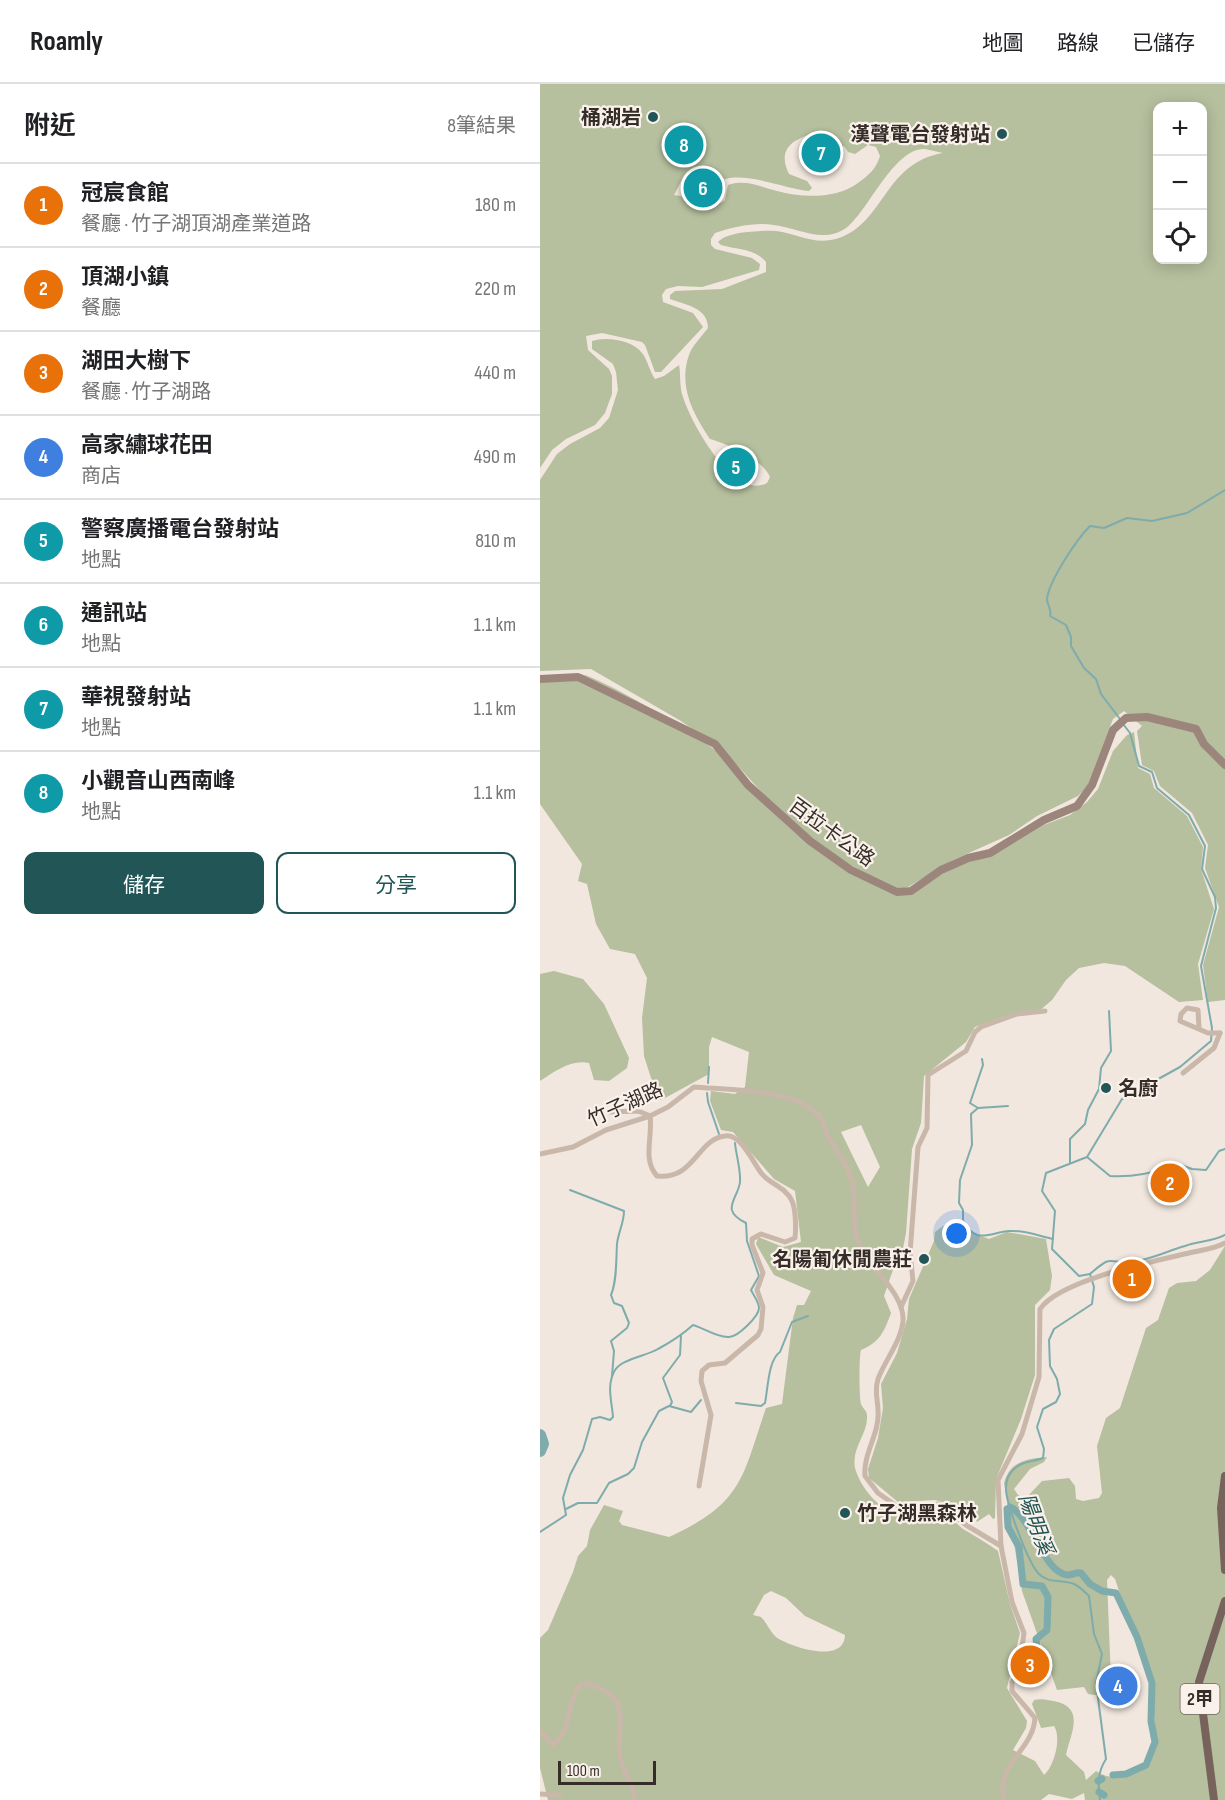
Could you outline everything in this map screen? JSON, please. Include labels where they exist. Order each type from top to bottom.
[{"type":"main road","name":"百拉卡公路","points":[[540,679],[578,677],[715,744],[748,785],[810,841],[850,870],[897,892],[911,891],[941,870],[968,858],[990,853],[1044,820],[1077,806],[1092,785],[1117,723],[1132,716],[1196,729],[1204,744],[1225,765]]},
{"type":"main road","points":[[1225,1476],[1221,1508],[1225,1570]]},
{"type":"main road","name":"2甲","points":[[1214,1800],[1199,1682],[1225,1601]]},
{"type":"street","points":[[1001,1546],[966,1526],[939,1504],[901,1509],[894,1506],[865,1476],[864,1463],[879,1412],[875,1397],[878,1380],[903,1322],[901,1307],[914,1281],[910,1253],[918,1147],[927,1128],[928,1075],[966,1050],[975,1032],[981,1027],[1017,1014],[1045,1011]]},
{"type":"street","points":[[1184,1073],[1214,1048],[1221,1032],[1209,1033],[1198,1028]]},
{"type":"street","name":"竹子湖路","points":[[540,1154],[573,1147],[606,1130],[650,1116],[668,1107],[694,1087],[774,1094],[791,1099],[819,1117],[852,1182],[856,1238],[864,1254],[888,1281],[890,1291],[901,1307]]},
{"type":"street","points":[[609,1112],[638,1111],[650,1116],[652,1131],[647,1158],[649,1167],[657,1176],[665,1177],[686,1170],[708,1146],[723,1136],[730,1136],[737,1139],[763,1176],[785,1191],[792,1201],[795,1238],[785,1242],[756,1234],[752,1239],[754,1252],[763,1273],[757,1290],[763,1307],[758,1335],[725,1363],[709,1365],[702,1371],[702,1381],[711,1415],[699,1486]]},
{"type":"street","points":[[1004,1800],[1005,1771],[1029,1739],[1035,1718],[1012,1691],[1012,1682],[1018,1674],[1024,1633],[1012,1602],[1001,1546],[998,1480],[1022,1434],[1039,1377],[1040,1309],[1045,1301],[1058,1293],[1091,1280],[1225,1243]]},
{"type":"street","points":[[540,1731],[553,1745],[567,1728],[570,1706],[581,1684],[589,1683],[613,1697],[621,1709],[619,1756],[635,1800]]},
{"type":"street","points":[[540,1794],[560,1795]]},
{"type":"green space","points":[[540,84],[1225,84],[1225,1000],[1208,1002],[1203,965],[1219,907],[1205,868],[1208,845],[1192,813],[1160,786],[1154,771],[1142,765],[1137,731],[1142,726],[1124,711],[1113,719],[1087,787],[1078,796],[1037,816],[1009,835],[951,861],[908,887],[899,889],[891,888],[860,871],[814,841],[777,809],[727,754],[681,721],[591,669],[540,671],[540,480],[557,454],[570,444],[600,428],[609,418],[618,390],[613,364],[592,349],[592,341],[612,339],[632,345],[644,356],[655,379],[664,376],[679,365],[682,393],[704,440],[728,471],[741,481],[754,486],[767,483],[770,477],[760,464],[735,448],[710,439],[698,420],[686,389],[686,366],[692,348],[708,328],[707,321],[700,311],[670,299],[670,295],[675,291],[722,289],[766,272],[766,262],[761,257],[745,250],[721,245],[718,242],[728,236],[771,231],[822,241],[839,238],[854,230],[866,219],[908,168],[923,159],[943,153],[925,149],[914,151],[903,158],[892,169],[854,220],[837,233],[810,234],[774,225],[759,224],[715,233],[711,239],[711,245],[715,249],[752,258],[760,264],[759,270],[702,287],[678,286],[666,289],[662,295],[663,302],[693,313],[703,327],[661,372],[655,372],[642,342],[602,333],[586,336],[588,350],[609,369],[612,376],[612,394],[605,413],[595,425],[566,439],[552,450],[540,468]],"holes":[[[825,131],[833,135],[841,147],[844,146],[848,152],[855,154],[868,145],[876,147],[880,156],[872,171],[862,180],[840,192],[808,196],[747,183],[734,183],[728,185],[725,200],[721,203],[674,195],[683,178],[716,184],[725,179],[748,178],[809,191],[812,188],[807,181],[789,174],[785,164],[787,149],[792,143],[807,136]]]},
{"type":"green space","points":[[581,674],[593,678],[654,711],[713,748],[774,814],[805,841],[846,866],[905,893],[967,861],[1000,851],[1044,825],[1070,815],[1087,802],[1098,789],[1113,751],[1127,735],[1134,732],[1138,768],[1150,774],[1154,788],[1187,816],[1203,847],[1201,869],[1214,909],[1198,964],[1203,1000],[1179,1002],[1125,966],[1104,963],[1079,968],[1066,980],[1052,1000],[1038,1012],[1002,1017],[975,1027],[966,1042],[924,1076],[921,1123],[912,1149],[906,1233],[902,1254],[896,1261],[884,1296],[891,1313],[880,1336],[873,1344],[861,1350],[860,1354],[860,1400],[866,1412],[867,1423],[854,1461],[858,1475],[867,1491],[886,1509],[902,1513],[924,1508],[938,1509],[963,1529],[998,1551],[1010,1604],[1020,1633],[1007,1688],[1027,1721],[1026,1728],[1013,1750],[1035,1761],[1044,1775],[1048,1771],[1056,1752],[1056,1731],[1054,1726],[1041,1728],[1032,1704],[1034,1700],[1049,1700],[1066,1706],[1071,1711],[1074,1724],[1066,1755],[1084,1772],[1086,1780],[1096,1771],[1113,1777],[1130,1773],[1143,1764],[1151,1751],[1154,1714],[1152,1694],[1139,1639],[1127,1614],[1115,1579],[1111,1575],[1107,1580],[1111,1680],[1101,1696],[1088,1694],[1084,1687],[1057,1690],[1022,1591],[1004,1483],[1010,1470],[1020,1462],[1047,1457],[1044,1462],[1030,1469],[1014,1489],[1018,1495],[1025,1499],[1042,1481],[1069,1478],[1075,1486],[1076,1499],[1083,1501],[1099,1498],[1102,1493],[1097,1446],[1106,1418],[1120,1408],[1146,1328],[1158,1320],[1169,1288],[1177,1283],[1196,1281],[1210,1270],[1225,1246],[1225,1800],[1085,1800],[1084,1793],[1072,1799],[1049,1794],[1041,1800],[548,1800],[540,1768],[540,1638],[548,1630],[578,1556],[587,1546],[590,1530],[604,1505],[623,1511],[619,1521],[622,1525],[669,1537],[693,1525],[726,1500],[744,1471],[766,1408],[782,1404],[793,1318],[797,1305],[804,1305],[811,1291],[774,1275],[756,1244],[758,1238],[783,1247],[801,1242],[795,1191],[774,1179],[733,1132],[721,1130],[710,1101],[711,1091],[735,1094],[745,1087],[749,1052],[712,1037],[709,1047],[709,1074],[665,1098],[660,1100],[657,1097],[644,1056],[642,1018],[647,978],[635,954],[610,949],[596,924],[587,884],[578,881],[582,864],[540,804],[540,676]],"holes":[[[861,1125],[880,1167],[868,1187],[841,1132]],[[771,1591],[786,1598],[805,1616],[845,1635],[843,1644],[837,1649],[818,1651],[786,1643],[776,1637],[761,1617],[753,1615],[764,1595]]]},
{"type":"green space","points":[[554,971],[583,979],[604,1004],[629,1058],[627,1068],[609,1081],[594,1080],[589,1063],[582,1062],[563,1067],[540,1081],[540,974]]},
{"type":"green space","points":[[960,1224],[970,1232],[989,1239],[1007,1232],[1046,1239],[1052,1276],[1050,1290],[1035,1305],[1035,1375],[1021,1419],[996,1479],[995,1518],[993,1519],[989,1514],[977,1522],[950,1504],[935,1500],[898,1502],[869,1478],[868,1469],[878,1438],[883,1408],[881,1384],[897,1353],[907,1319],[909,1299],[934,1241],[935,1232],[943,1226]]},
{"type":"waterway","points":[[1120,719],[1101,694],[1096,679],[1084,668],[1071,646],[1071,637],[1066,625],[1050,616],[1047,599],[1053,582],[1071,551],[1090,526],[1104,528],[1127,518],[1152,521],[1187,513],[1225,490]]},
{"type":"waterway","points":[[1090,1274],[1079,1276],[1052,1249],[1055,1211],[1042,1191],[1046,1173],[1087,1157],[1122,1099],[1180,1067],[1211,1041],[1212,1028],[1201,966],[1216,908],[1215,897],[1202,869],[1205,846],[1189,815],[1157,788],[1152,772],[1139,766],[1130,733],[1123,724]]},
{"type":"waterway","points":[[1070,1163],[1070,1139],[1085,1124],[1088,1110],[1099,1089],[1101,1068],[1111,1051],[1109,1011]]},
{"type":"waterway","points":[[982,1059],[983,1065],[970,1103],[978,1108],[971,1114],[972,1145],[960,1180],[959,1203],[963,1210],[963,1220],[968,1228],[978,1235],[1015,1231],[1053,1239]]},
{"type":"waterway","points":[[708,1083],[709,1067]]},
{"type":"waterway","points":[[707,1093],[719,1134]]},
{"type":"waterway","points":[[978,1108],[1008,1106]]},
{"type":"waterway","points":[[540,1532],[566,1515],[563,1498],[570,1475],[583,1450],[592,1419],[600,1417],[610,1420],[613,1417],[611,1382],[618,1366],[663,1346],[693,1325],[720,1336],[729,1337],[737,1334],[756,1316],[759,1308],[751,1290],[759,1276],[747,1241],[746,1223],[733,1214],[732,1209],[740,1182],[735,1143]]},
{"type":"waterway","points":[[1087,1157],[1110,1176],[1126,1176],[1152,1172],[1175,1163],[1192,1169],[1206,1170],[1219,1151],[1225,1149]]},
{"type":"waterway","points":[[570,1190],[624,1211],[611,1295],[614,1303],[622,1306],[629,1323],[627,1328],[611,1341],[614,1351],[612,1376]]},
{"type":"waterway","name":"陽明溪","points":[[1100,1800],[1099,1779],[1106,1759],[1096,1683],[1102,1654],[1094,1634],[1089,1596],[1074,1584],[1043,1577],[1034,1568],[1013,1518],[1007,1494],[1007,1482],[1016,1467],[1043,1458],[1044,1449],[1037,1427],[1043,1409],[1056,1402],[1060,1394],[1057,1379],[1050,1366],[1049,1340],[1054,1329],[1092,1304],[1094,1287],[1090,1274],[1110,1261],[1138,1261],[1225,1235]]},
{"type":"waterway","points":[[736,1403],[761,1406],[765,1403],[773,1361],[780,1352],[792,1322],[808,1316]]},
{"type":"waterway","points":[[670,1406],[672,1402],[663,1378],[680,1355],[681,1336]]},
{"type":"waterway","points":[[566,1509],[578,1503],[597,1503],[609,1483],[628,1474],[634,1468],[642,1442],[659,1411],[669,1406],[691,1412],[701,1400]]},
{"type":"waterway","points":[[540,1435],[543,1444],[540,1451]]},
{"type":"waterway","points":[[1010,1507],[1025,1521],[1044,1555],[1059,1572],[1067,1575],[1081,1573],[1090,1584],[1102,1591],[1116,1593],[1137,1637],[1152,1683],[1151,1721],[1155,1742],[1146,1765],[1126,1774],[1113,1775]]},
{"type":"waterway","points":[[1007,1509],[1008,1527],[1019,1547],[1023,1584],[1042,1586],[1048,1597],[1047,1630],[1036,1639],[1039,1659]]},
{"type":"waterway","points":[[1105,1701],[1114,1696]]},
{"type":"waterway","name":"陽明溪","points":[[1098,1781],[1102,1779]]},
{"type":"waterway","name":"陽明溪","points":[[1099,1792],[1104,1795]]},
{"type":"place","name":"桶湖岩","points":[[653,117]]},
{"type":"place","name":"漢聲電台發射站","points":[[1002,134]]},
{"type":"place","name":"小觀音山西南峰","points":[[684,145]]},
{"type":"place","name":"華視發射站","points":[[821,153]]},
{"type":"place","name":"通訊站","points":[[703,188]]},
{"type":"place","name":"警察廣播電台發射站","points":[[736,467]]},
{"type":"place","name":"名廚","points":[[1106,1088]]},
{"type":"place","name":"頂湖小鎮","points":[[1170,1183]]},
{"type":"place","name":"名陽匍休閒農莊","points":[[924,1259]]},
{"type":"place","name":"冠宸食館","points":[[1132,1279]]},
{"type":"place","name":"竹子湖黑森林","points":[[845,1513]]},
{"type":"place","name":"湖田大樹下","points":[[1030,1665]]},
{"type":"place","name":"高家繡球花田","points":[[1118,1686]]}]
